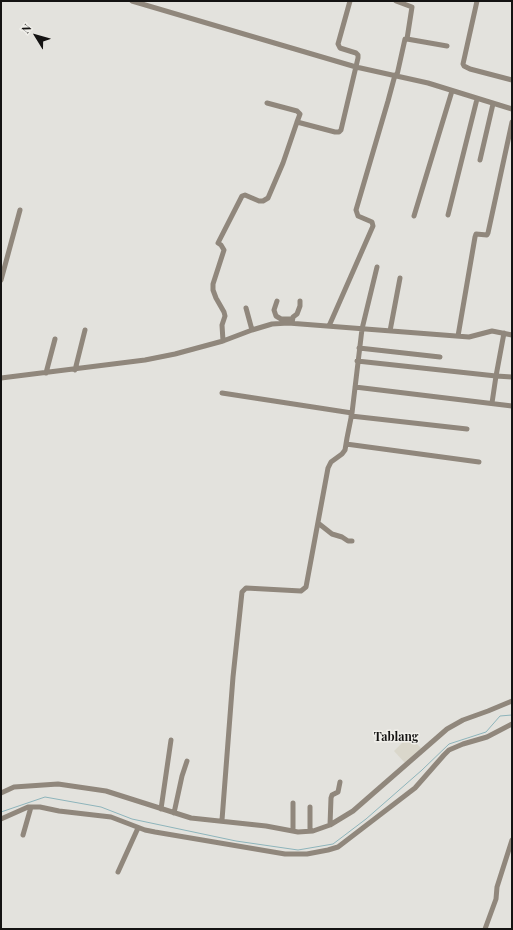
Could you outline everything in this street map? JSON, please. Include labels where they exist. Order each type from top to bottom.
[{"type":"street","points":[[132,1],[356,67],[428,83],[512,109]]},
{"type":"street","points":[[297,122],[339,132],[356,67],[357,54],[340,48],[338,44],[350,1]]},
{"type":"street","points":[[328,326],[373,226],[372,222],[358,216],[356,210],[396,75],[405,39],[407,39],[412,7],[396,1]]},
{"type":"street","points":[[477,1],[463,64],[470,69],[512,80]]},
{"type":"street","points":[[407,39],[447,46]]},
{"type":"street","points":[[414,216],[452,91]]},
{"type":"street","points":[[448,215],[477,99]]},
{"type":"street","points":[[223,341],[222,325],[225,316],[213,290],[213,284],[224,250],[218,243],[230,221],[236,205],[242,196],[245,195],[259,201],[263,201],[268,198],[283,164],[300,114],[297,111],[267,103]]},
{"type":"street","points":[[480,160],[493,104]]},
{"type":"street","points":[[458,336],[475,237],[476,234],[487,235],[488,233],[512,122]]},
{"type":"street","points":[[1,280],[20,210]]},
{"type":"street","points":[[222,820],[233,677],[242,592],[246,588],[304,590],[312,558],[329,465],[345,450],[352,414],[357,361],[362,329],[377,268]]},
{"type":"street","points":[[390,331],[400,278]]},
{"type":"street","points":[[277,301],[274,310],[276,316],[292,321],[328,326],[458,336],[469,336],[492,331],[512,335]]},
{"type":"street","points":[[292,321],[300,306],[300,301]]},
{"type":"street","points":[[246,308],[252,330]]},
{"type":"street","points":[[1,378],[75,370],[153,358],[223,341],[272,324],[292,321]]},
{"type":"street","points":[[75,370],[85,330]]},
{"type":"street","points":[[492,403],[504,333]]},
{"type":"street","points":[[46,373],[54,339]]},
{"type":"street","points":[[359,348],[440,357]]},
{"type":"street","points":[[357,361],[512,377]]},
{"type":"street","points":[[355,387],[512,406]]},
{"type":"street","points":[[222,392],[352,414],[466,429]]},
{"type":"street","points":[[346,444],[479,462]]},
{"type":"street","points":[[318,523],[329,532],[348,541],[352,541]]},
{"type":"street","points":[[1,793],[14,786],[58,784],[106,791],[191,818],[222,820],[294,831],[310,831],[330,825],[353,811],[447,729],[463,720],[512,701]]},
{"type":"street","points":[[1,818],[28,807],[40,807],[111,817],[138,828],[155,832],[285,854],[307,854],[335,848],[415,788],[449,750],[487,737],[512,724]]},
{"type":"street","points":[[161,809],[171,740]]},
{"type":"street","points":[[174,813],[179,788],[187,761]]},
{"type":"street","points":[[330,825],[331,798],[332,795],[338,792],[340,782]]},
{"type":"street","points":[[293,803],[294,831]]},
{"type":"street","points":[[23,835],[31,807]]},
{"type":"street","points":[[310,807],[310,831]]},
{"type":"street","points":[[118,872],[138,828]]},
{"type":"street","points":[[485,929],[496,898],[497,887],[512,840]]},
{"type":"shaded area","points":[[409,736],[421,748],[405,763],[394,751]]},
{"type":"waterway","points":[[1,812],[45,797],[101,807],[132,819],[236,841],[298,850],[333,844],[366,819],[449,744],[486,732],[500,716],[512,715]]},
{"type":"district","name":"Tablang","points":[[396,737]]}]
